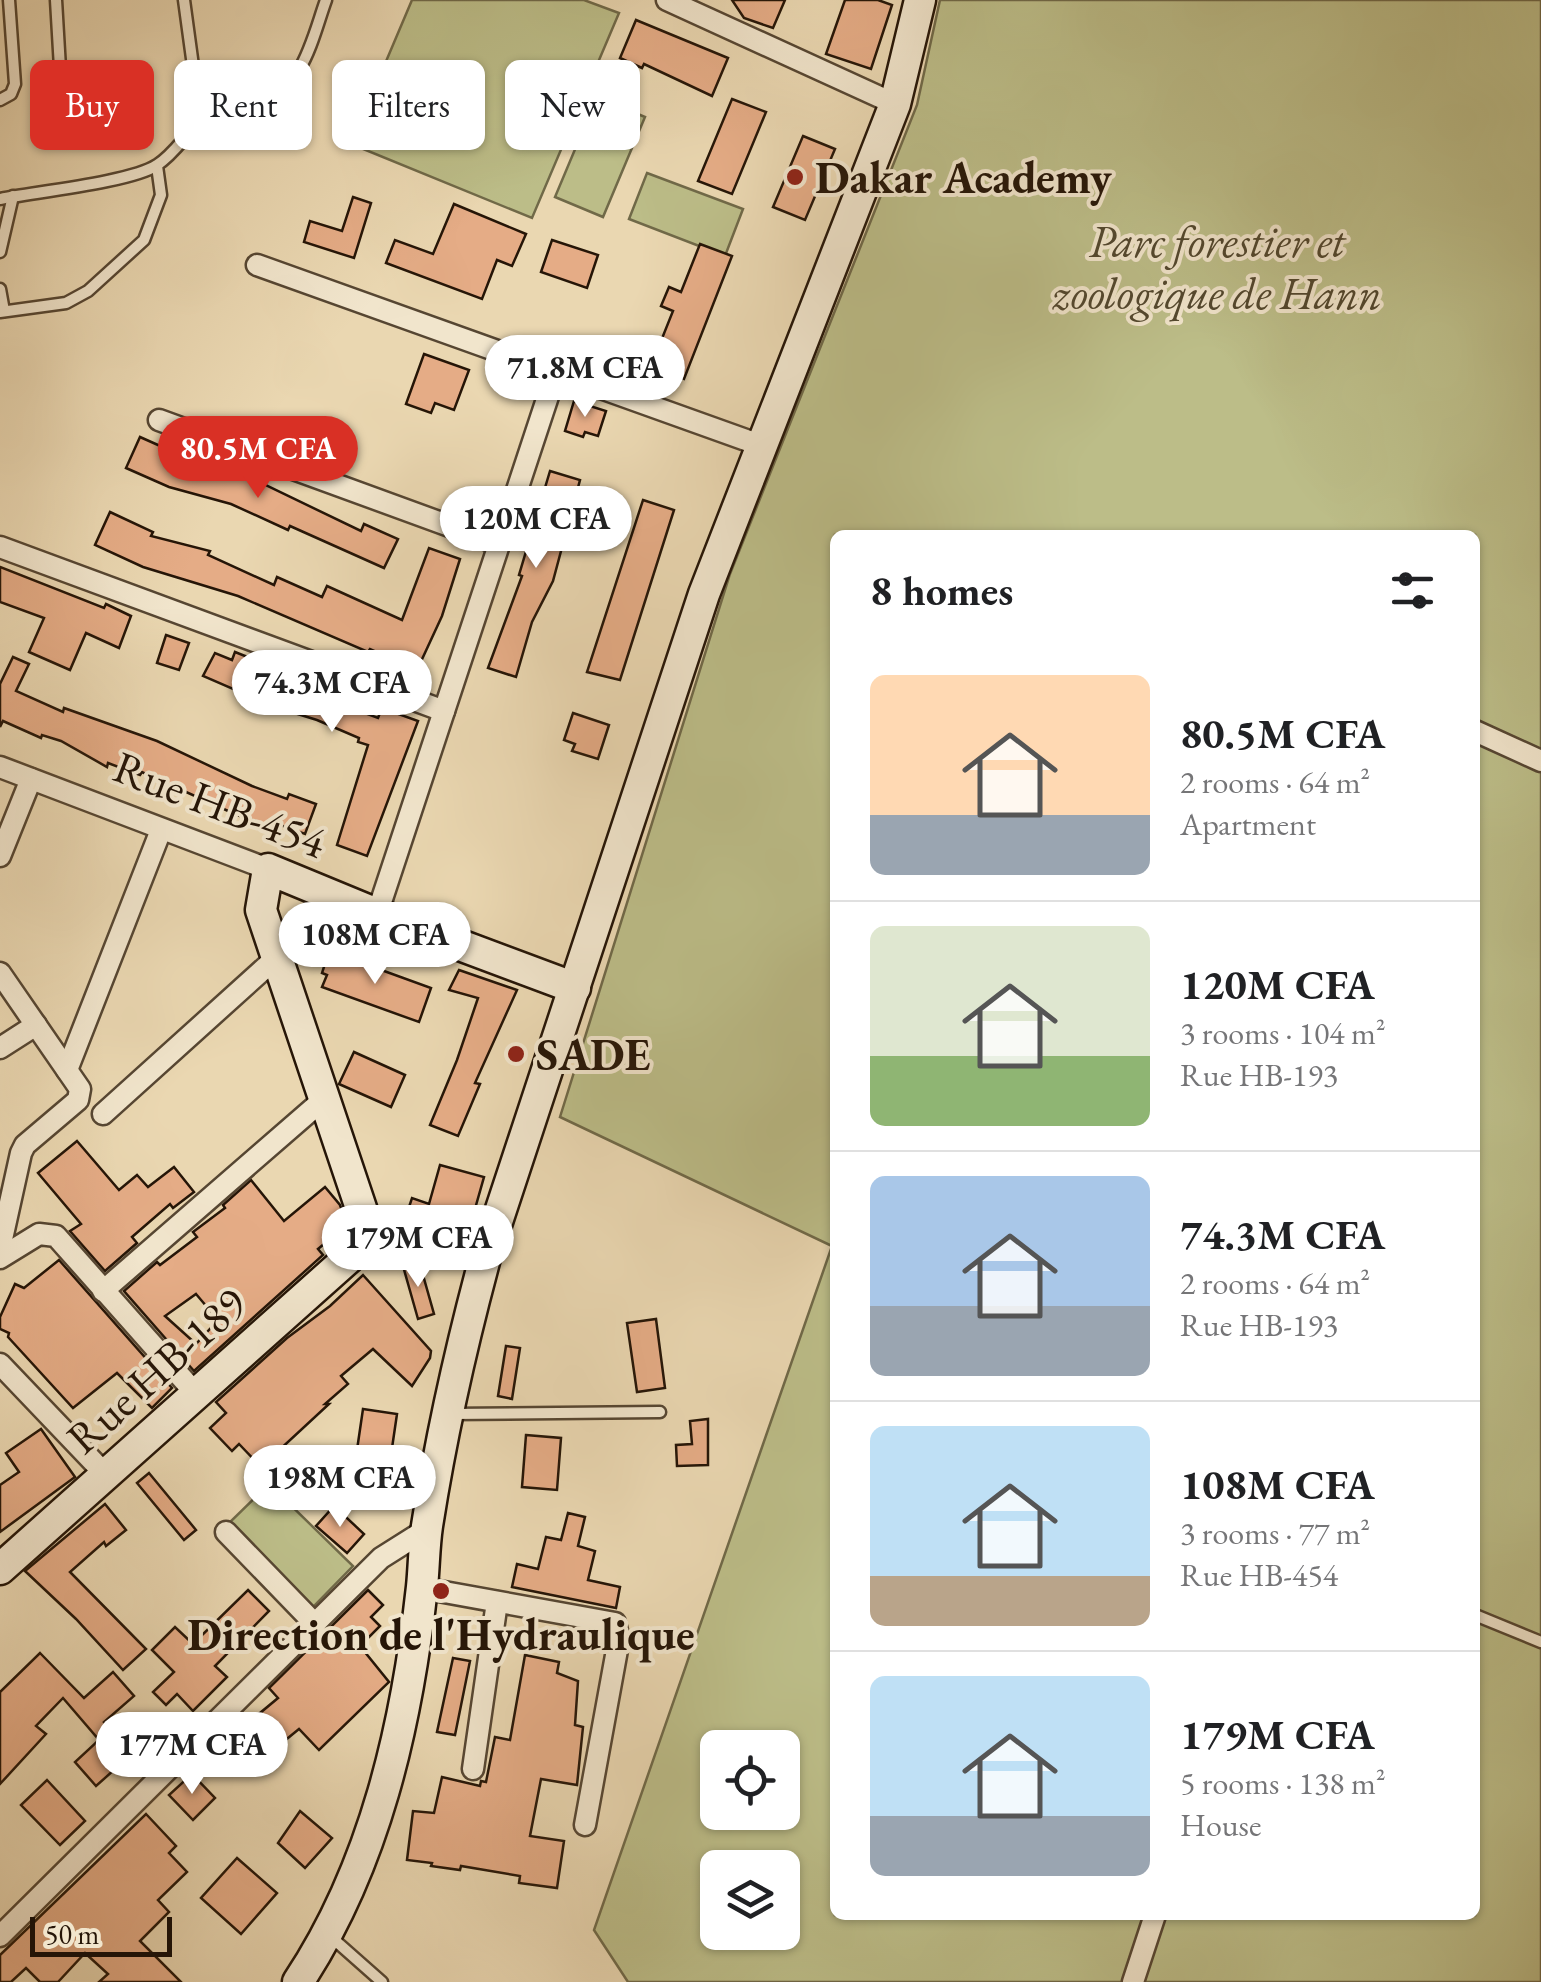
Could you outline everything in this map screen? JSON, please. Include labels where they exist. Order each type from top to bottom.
[{"type":"street","points":[[666,0],[895,104]]},
{"type":"street","points":[[716,23],[724,0]]},
{"type":"street","points":[[298,1982],[329,1935],[369,1839],[388,1777],[457,1362],[485,1258],[704,594],[895,104],[920,0]]},
{"type":"street","points":[[257,264],[760,445]]},
{"type":"street","points":[[377,914],[556,372]]},
{"type":"street","points":[[159,420],[500,544]]},
{"type":"street","points":[[0,547],[444,711]]},
{"type":"street","points":[[1480,734],[1541,761]]},
{"type":"street","name":"Rue HB-454","points":[[0,767],[576,988]]},
{"type":"street","points":[[0,856],[31,779]]},
{"type":"street","points":[[68,1070],[161,830]]},
{"type":"street","points":[[102,1291],[324,1099],[261,910],[268,869]]},
{"type":"street","points":[[103,1114],[276,957]]},
{"type":"street","points":[[0,973],[80,1089],[78,1100],[25,1144],[2,1224],[0,1248]]},
{"type":"street","points":[[0,1048],[36,1024]]},
{"type":"street","name":"Rue HB-189","points":[[0,1569],[371,1238],[324,1099]]},
{"type":"street","points":[[0,1258],[38,1234],[56,1236],[197,1395]]},
{"type":"street","points":[[0,1364],[106,1475]]},
{"type":"street","points":[[0,1936],[381,1558],[427,1528]]},
{"type":"street","points":[[226,1532],[314,1624]]},
{"type":"street","points":[[422,1588],[614,1623],[619,1630],[585,1825]]},
{"type":"street","points":[[473,1769],[498,1602]]},
{"type":"street","points":[[1134,1982],[1153,1920]]},
{"type":"lane","points":[[0,100],[11,94],[14,84],[9,0]]},
{"type":"lane","points":[[56,0],[60,60]]},
{"type":"lane","points":[[184,0],[192,60]]},
{"type":"lane","points":[[304,60],[326,0]]},
{"type":"lane","points":[[0,199],[112,179],[156,166],[174,148]]},
{"type":"lane","points":[[0,288],[2,312],[66,303],[88,291],[144,240],[160,195],[156,166]]},
{"type":"lane","points":[[0,252],[13,196]]},
{"type":"lane","points":[[450,1414],[660,1412]]},
{"type":"lane","points":[[1480,1618],[1541,1642]]},
{"type":"lane","points":[[329,1935],[382,1982]]},
{"type":"green space","points":[[412,0],[584,0],[619,13],[599,60],[505,60],[505,150],[561,150],[532,218],[366,150],[485,150],[485,60],[387,60]]},
{"type":"green space","name":"Parc forestier et zoologique de Hann","points":[[940,0],[1541,0],[1541,1982],[628,1982],[594,1930],[830,1252],[830,1920],[1480,1920],[1480,530],[830,530],[830,1245],[560,1117],[730,574],[917,105]]},
{"type":"green space","points":[[575,150],[631,150],[603,217],[555,197]]},
{"type":"green space","points":[[647,173],[743,209],[725,256],[629,219]]},
{"type":"green space","points":[[269,1484],[353,1566],[312,1608],[227,1525]]},
{"type":"building","points":[[732,0],[785,0],[773,28],[744,18]]},
{"type":"building","points":[[845,0],[878,0],[892,5],[871,69],[826,54]]},
{"type":"building","points":[[636,20],[728,58],[712,96],[644,64],[640,67],[640,60],[620,58]]},
{"type":"building","points":[[732,99],[766,112],[732,194],[698,181]]},
{"type":"building","points":[[803,136],[835,149],[805,220],[773,207]]},
{"type":"building","points":[[353,197],[371,203],[354,258],[304,242],[310,221],[342,231]]},
{"type":"building","points":[[454,204],[526,234],[512,266],[497,260],[482,299],[386,263],[395,240],[433,254]]},
{"type":"building","points":[[552,240],[598,255],[587,288],[541,272]]},
{"type":"building","points":[[700,244],[732,256],[684,379],[651,366],[673,311],[661,306],[669,287],[681,292]]},
{"type":"building","points":[[424,354],[469,370],[454,410],[435,403],[431,413],[406,404]]},
{"type":"building","points":[[574,401],[606,411],[598,436],[585,432],[583,437],[565,431]]},
{"type":"building","points":[[140,437],[194,461],[249,477],[361,531],[364,524],[398,539],[384,568],[290,526],[288,530],[231,504],[169,487],[126,468]]},
{"type":"building","points":[[550,471],[580,480],[553,581],[532,622],[516,677],[488,668],[522,576],[519,575]]},
{"type":"building","points":[[643,500],[674,510],[620,680],[587,672]]},
{"type":"building","points":[[110,512],[153,532],[151,536],[210,551],[208,555],[274,585],[277,577],[322,597],[327,586],[402,620],[429,548],[460,559],[442,616],[417,670],[238,596],[143,567],[95,545]]},
{"type":"building","points":[[0,567],[131,616],[119,648],[86,633],[70,670],[29,652],[44,618],[0,602]]},
{"type":"building","points":[[166,635],[189,643],[179,670],[157,663]]},
{"type":"building","points":[[235,652],[354,699],[351,708],[378,718],[382,708],[418,721],[367,856],[337,845],[368,745],[317,720],[203,676],[215,653],[232,660]]},
{"type":"building","points":[[13,657],[29,664],[16,691],[63,712],[64,708],[157,741],[252,786],[287,799],[289,794],[316,804],[305,834],[237,815],[142,772],[140,775],[108,763],[107,767],[61,741],[42,735],[41,738],[3,721],[0,727],[0,684]]},
{"type":"building","points":[[573,713],[609,725],[598,759],[572,751],[575,744],[564,740]]},
{"type":"building","points":[[329,951],[431,988],[419,1022],[322,987]]},
{"type":"building","points":[[459,970],[517,990],[475,1083],[480,1084],[458,1136],[430,1125],[478,998],[449,990]]},
{"type":"building","points":[[354,1052],[405,1075],[391,1107],[339,1084]]},
{"type":"building","points":[[77,1141],[119,1190],[137,1175],[148,1187],[174,1167],[194,1192],[173,1208],[170,1204],[132,1237],[137,1243],[105,1271],[70,1231],[81,1224],[38,1173]]},
{"type":"building","points":[[440,1165],[484,1177],[463,1251],[419,1239],[420,1235],[402,1228],[412,1198],[429,1204]]},
{"type":"building","points":[[251,1180],[284,1221],[325,1187],[340,1205],[347,1225],[318,1249],[323,1255],[194,1371],[124,1291],[157,1262],[160,1265],[197,1237],[193,1232],[225,1208],[223,1205]],"holes":[[[196,1294],[218,1320],[196,1344],[165,1316]]]},
{"type":"building","points":[[59,1260],[172,1388],[152,1408],[117,1373],[73,1408],[8,1337],[9,1333],[0,1329],[0,1317],[15,1284],[24,1288]]},
{"type":"building","points":[[419,1261],[434,1314],[418,1319],[403,1266]]},
{"type":"building","points":[[363,1275],[431,1351],[412,1386],[373,1349],[341,1376],[348,1384],[261,1467],[239,1444],[232,1451],[210,1428],[226,1413],[216,1402]]},
{"type":"building","points":[[656,1319],[665,1388],[637,1392],[627,1323]]},
{"type":"building","points":[[506,1346],[520,1348],[512,1399],[498,1396]]},
{"type":"building","points":[[363,1409],[397,1414],[386,1489],[352,1484]]},
{"type":"building","points":[[708,1419],[708,1465],[677,1466],[676,1445],[692,1444],[690,1421]]},
{"type":"building","points":[[41,1429],[75,1477],[0,1532],[0,1485],[19,1472],[6,1453]]},
{"type":"building","points":[[526,1435],[561,1438],[557,1490],[522,1487]]},
{"type":"building","points":[[149,1473],[196,1530],[184,1540],[137,1483]]},
{"type":"building","points":[[105,1504],[126,1530],[106,1546],[104,1542],[70,1572],[146,1649],[123,1670],[25,1571]]},
{"type":"building","points":[[334,1506],[364,1534],[347,1553],[316,1526]]},
{"type":"building","points":[[568,1513],[585,1517],[578,1546],[595,1551],[588,1580],[620,1587],[616,1608],[512,1587],[517,1564],[538,1569],[546,1537],[561,1540]]},
{"type":"building","points":[[248,1590],[269,1611],[215,1666],[227,1677],[193,1711],[177,1694],[166,1705],[153,1692],[174,1672],[152,1650],[175,1627],[193,1644]]},
{"type":"building","points":[[368,1590],[383,1605],[371,1617],[380,1626],[360,1646],[389,1682],[319,1750],[299,1729],[266,1756],[242,1728],[278,1698],[269,1688]]},
{"type":"building","points":[[40,1653],[84,1698],[113,1672],[134,1696],[104,1722],[133,1753],[96,1786],[75,1762],[99,1740],[63,1698],[36,1726],[46,1734],[0,1784],[0,1692]]},
{"type":"building","points":[[525,1655],[559,1662],[557,1673],[578,1681],[575,1725],[583,1727],[577,1785],[541,1779],[530,1836],[564,1841],[557,1888],[519,1883],[520,1876],[407,1860],[413,1811],[434,1813],[442,1777],[480,1786],[481,1781],[486,1782],[495,1737],[510,1740]]},
{"type":"building","points":[[453,1658],[470,1661],[455,1735],[437,1732]]},
{"type":"building","points":[[192,1774],[215,1798],[193,1820],[169,1795]]},
{"type":"building","points":[[47,1780],[85,1821],[60,1845],[21,1805]]},
{"type":"building","points":[[300,1811],[332,1838],[305,1868],[278,1843]]},
{"type":"building","points":[[146,1814],[176,1846],[169,1853],[187,1872],[158,1900],[169,1912],[140,1941],[181,1982],[99,1982],[108,1974],[85,1953],[58,1982],[40,1982],[26,1968],[11,1982],[0,1982],[0,1955]]},
{"type":"building","points":[[237,1858],[277,1893],[241,1934],[201,1898]]},
{"type":"place","name":"Dakar Academy","points":[[795,177]]},
{"type":"place","name":"SADE","points":[[516,1054]]},
{"type":"place","name":"Direction de l'Hydraulique","points":[[441,1591]]}]
